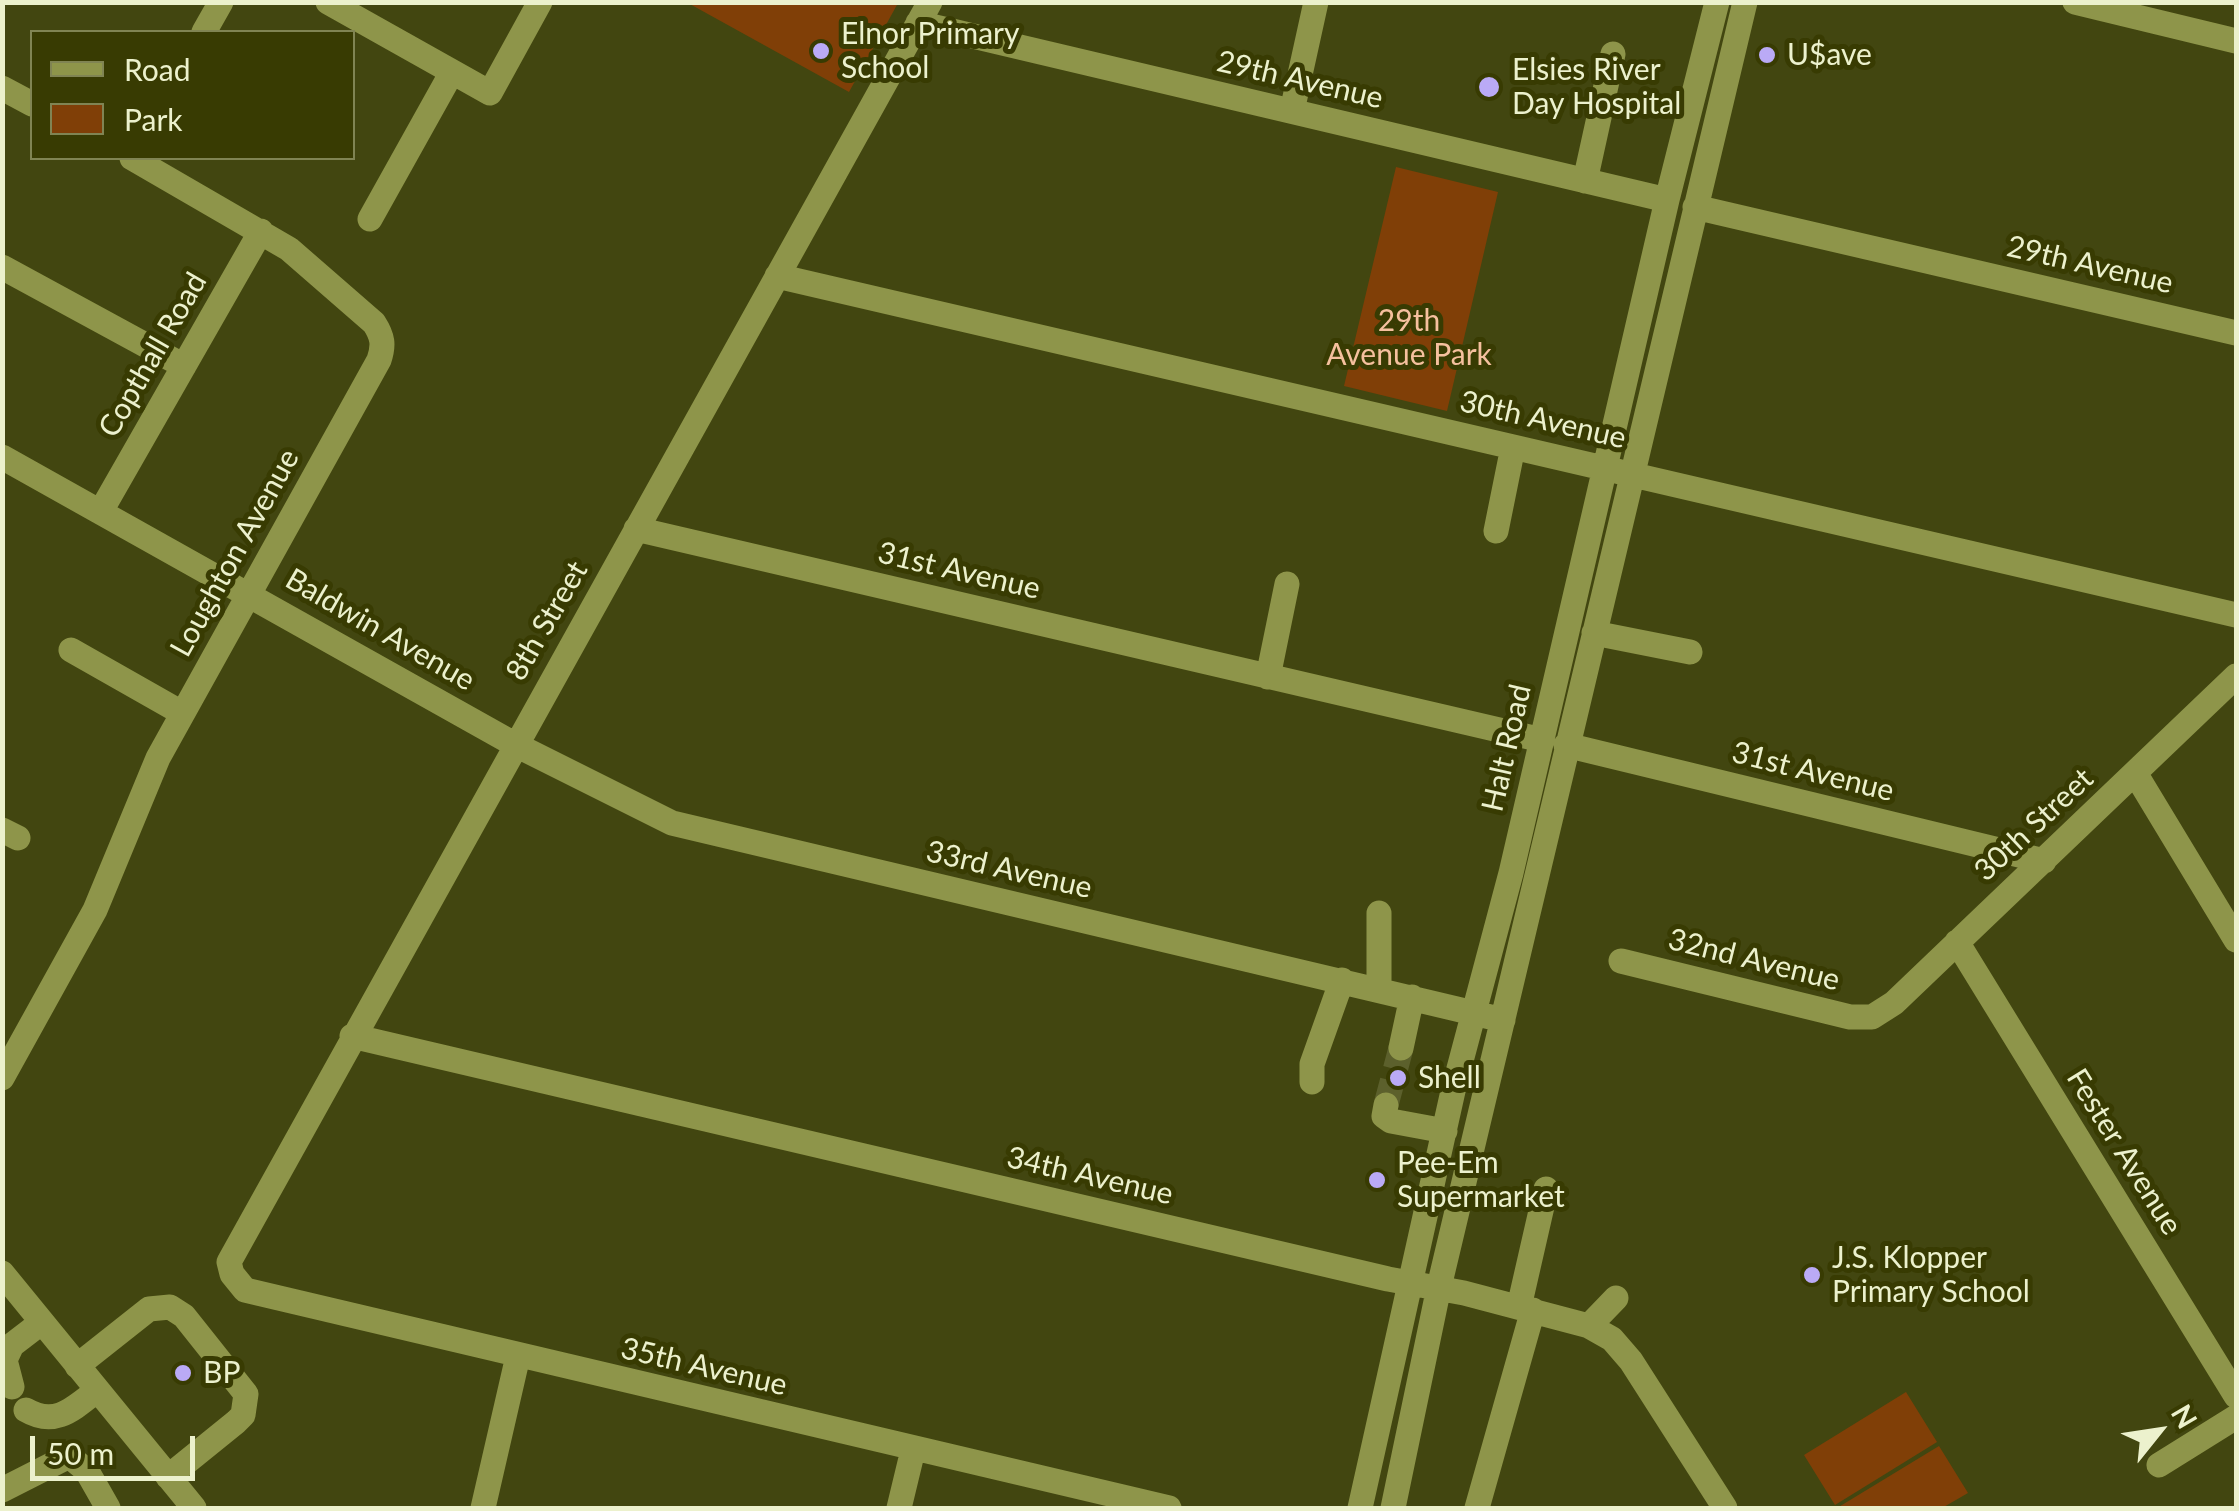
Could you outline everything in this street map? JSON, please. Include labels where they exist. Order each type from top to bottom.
[{"type":"street","points":[[205,30],[221,2]]},
{"type":"street","points":[[328,2],[490,93],[540,2]]},
{"type":"street","points":[[1292,111],[1316,2]]},
{"type":"street","name":"Halt Road","points":[[1392,1508],[1439,1287],[1503,1020],[1604,468],[1717,2]]},
{"type":"street","name":"Halt Road","points":[[1360,1508],[1472,1012],[1511,873],[1594,633],[1745,2]]},
{"type":"street","points":[[2074,2],[2236,42]]},
{"type":"street","name":"29th Avenue","points":[[924,13],[1292,111],[1667,200]]},
{"type":"street","name":"8th Street","points":[[232,1274],[231,1254],[924,13]]},
{"type":"street","points":[[1585,180],[1613,54]]},
{"type":"street","points":[[370,219],[452,72]]},
{"type":"street","points":[[2,88],[30,103]]},
{"type":"street","name":"Loughton Avenue","points":[[2,1078],[95,910],[138,803],[182,713],[380,360],[384,346],[374,323],[289,249],[137,160]]},
{"type":"street","name":"29th Avenue","points":[[1695,207],[2236,333]]},
{"type":"street","name":"Copthall Road","points":[[101,512],[261,231]]},
{"type":"street","points":[[2,267],[184,366]]},
{"type":"street","name":"30th Avenue","points":[[777,276],[2236,615]]},
{"type":"street","points":[[1496,531],[1513,447]]},
{"type":"street","name":"Baldwin Avenue","points":[[2,456],[514,744]]},
{"type":"street","name":"31st Avenue","points":[[636,529],[1554,743],[2044,862]]},
{"type":"street","points":[[1268,677],[1287,584]]},
{"type":"street","points":[[1594,633],[1690,652]]},
{"type":"street","points":[[71,650],[182,713]]},
{"type":"street","name":"30th Street","points":[[1872,1016],[1894,1003],[2236,676]]},
{"type":"street","name":"33rd Avenue","points":[[514,744],[638,808],[689,828],[1503,1020]]},
{"type":"street","points":[[2135,774],[2236,940]]},
{"type":"street","points":[[1379,913],[1380,989]]},
{"type":"street","name":"Fester Avenue","points":[[1957,942],[2236,1396]]},
{"type":"street","name":"32nd Avenue","points":[[1620,961],[1850,1016],[1872,1016]]},
{"type":"street","points":[[1312,1082],[1312,1064],[1342,980]]},
{"type":"street","points":[[1401,1048],[1412,997]]},
{"type":"street","name":"34th Avenue","points":[[352,1036],[1439,1287],[1589,1326],[1612,1339],[1631,1360],[1725,1508]]},
{"type":"street","points":[[1386,1105],[1384,1116],[1392,1121],[1445,1131]]},
{"type":"street","points":[[1477,1508],[1500,1434],[1546,1189]]},
{"type":"street","points":[[2,1274],[194,1508]]},
{"type":"street","name":"35th Avenue","points":[[232,1274],[245,1290],[1169,1508]]},
{"type":"street","points":[[1589,1326],[1616,1298]]},
{"type":"street","points":[[76,1366],[149,1308],[170,1306],[184,1316],[241,1386],[247,1404],[244,1415],[168,1477]]},
{"type":"street","points":[[12,1387],[4,1360],[12,1345],[42,1322]]},
{"type":"street","points":[[483,1508],[518,1356]]},
{"type":"street","points":[[26,1410],[36,1416],[55,1417],[68,1413],[96,1390]]},
{"type":"street","points":[[2159,1465],[2236,1417]]},
{"type":"street","points":[[899,1508],[914,1450]]},
{"type":"street","points":[[2,1490],[70,1456],[87,1471],[108,1508]]},
{"type":"green space","name":"Elnor Primary School","points":[[688,3],[898,3],[849,92]]},
{"type":"green space","name":"29th Avenue Park","points":[[1396,167],[1498,192],[1447,411],[1344,386]]},
{"type":"green space","points":[[1906,1392],[1937,1442],[1835,1505],[1804,1455]]},
{"type":"green space","points":[[1939,1446],[1968,1493],[1942,1508],[1837,1508]]},
{"type":"tunnel","points":[[1386,1105],[1401,1048]]},
{"type":"place","name":"Elnor Primary School","points":[[821,51]]},
{"type":"place","name":"U$ave","points":[[1767,55]]},
{"type":"place","name":"Elsies River Day Hospital","points":[[1489,87]]},
{"type":"place","name":"Shell","points":[[1398,1078]]},
{"type":"place","name":"Pee-Em Supermarket","points":[[1377,1180]]},
{"type":"place","name":"J.S. Klopper Primary School","points":[[1812,1275]]},
{"type":"place","name":"BP","points":[[183,1373]]}]
